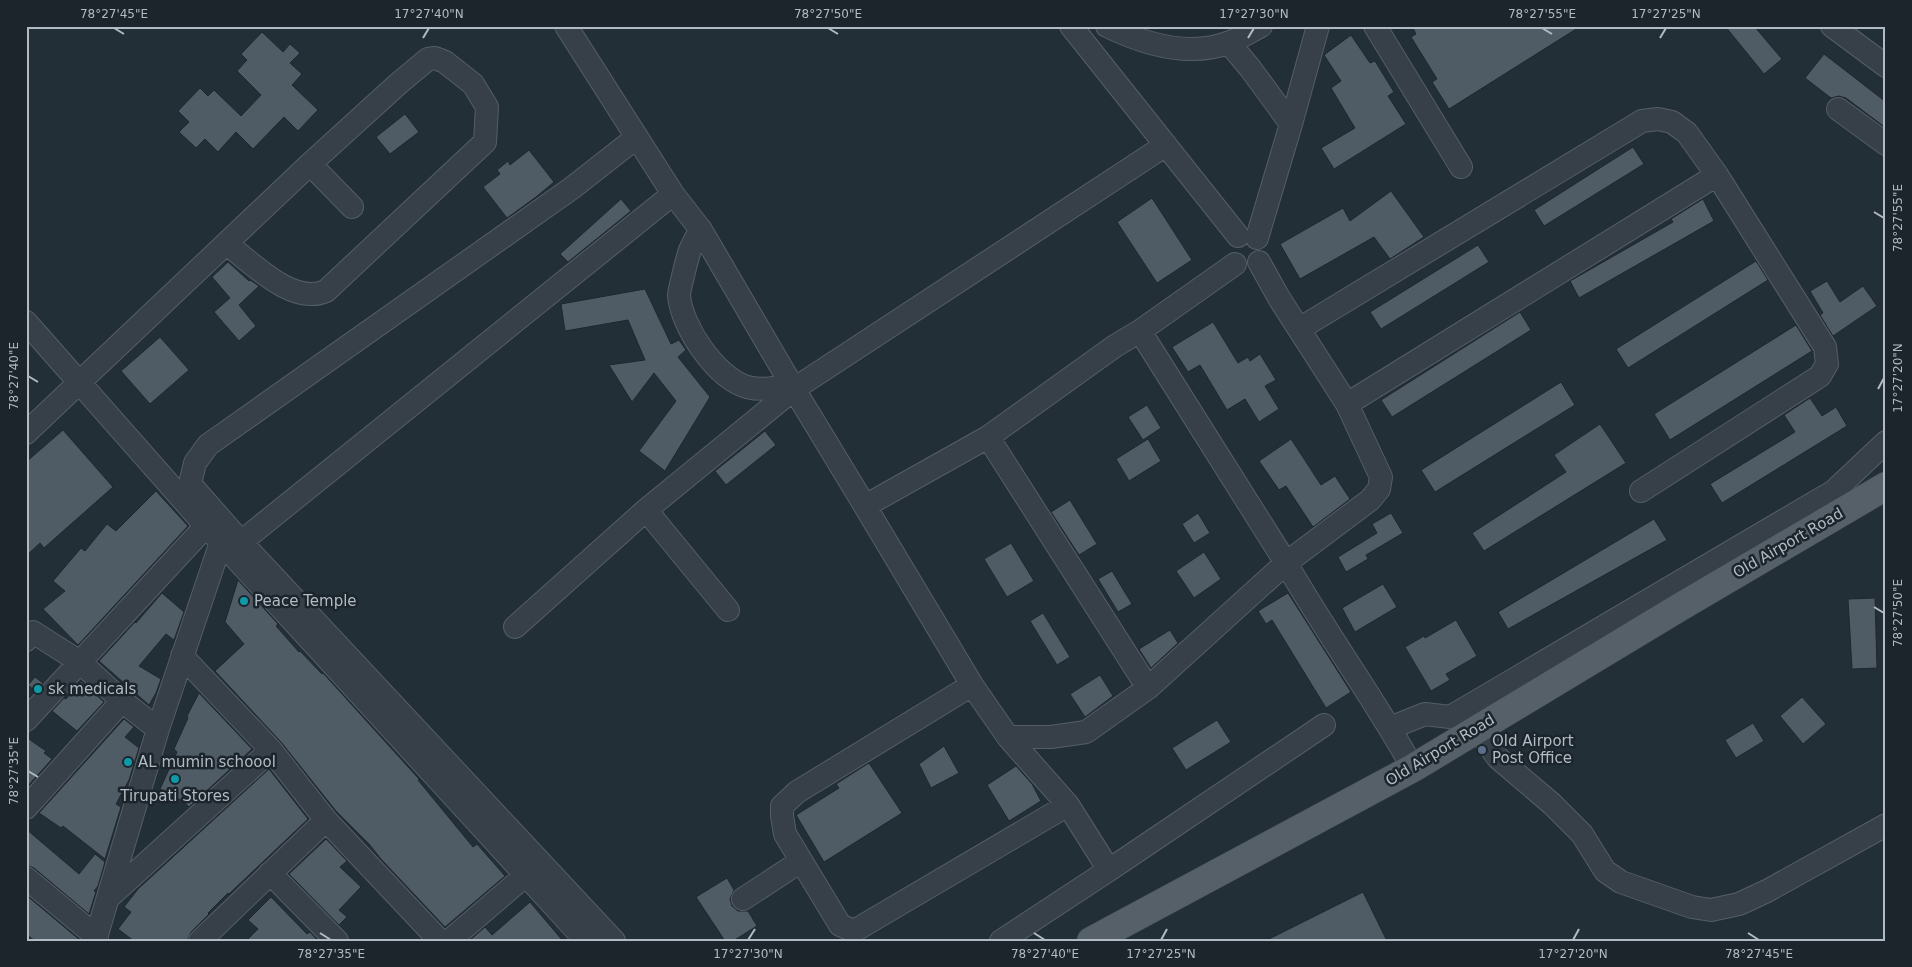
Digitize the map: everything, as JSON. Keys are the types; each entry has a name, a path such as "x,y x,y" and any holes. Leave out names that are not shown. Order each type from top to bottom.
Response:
{"main road":[{"name":"Old Airport Road","path":"1091,941 1413,768 1680,607 1886,486"}],"street":[{"path":"566,26 673,194 701,230 972,684 1008,737 1068,806 1109,870"},
{"path":"1071,26 1166,145 1248,237 1263,250 1259,262 1248,268 1235,264 1229,249 1230,244 1248,237 1291,124 1318,26"},
{"path":"1107,26 1120,33 1180,49 1197,49 1229,42 1261,26"},
{"path":"1375,26 1461,167"},
{"path":"1832,26 1886,66"},
{"path":"1229,42 1291,124"},
{"path":"26,433 80,384 310,164 428,59 435,58 445,62 461,74 473,84 487,107 485,142 326,291 310,295 281,286 227,244"},
{"path":"1838,109 1886,144"},
{"path":"1299,329 1642,122 1658,119 1672,122 1688,133 1717,176 1825,347 1827,364 1820,376 1641,491"},
{"path":"586,941 223,536 190,484 195,463 208,445 572,188 637,136"},
{"path":"515,627 646,510 793,386 1166,145"},
{"path":"310,164 352,207"},
{"path":"1347,404 1717,176"},
{"path":"26,720 80,662 223,536 673,194"},
{"path":"701,230 690,251 679,293 683,314 690,329 714,363 728,377 745,387 766,390 793,386"},
{"path":"1008,737 1051,737 1086,732 1148,688 1286,563 1370,500 1379,488 1381,477 1347,404 1279,298 1259,262"},
{"path":"866,506 988,437 1115,346 1140,331 1235,264"},
{"path":"26,322 80,384 223,536 614,941"},
{"path":"1140,331 1310,604 1390,728 1413,768"},
{"path":"988,437 1148,688"},
{"path":"1390,728 1425,714 1450,717 1834,491 1886,442"},
{"path":"646,510 728,610"},
{"path":"26,878 96,939 158,729 223,536"},
{"path":"26,640 33,632 80,662 122,701 158,729"},
{"path":"182,656 272,750 326,820 440,941"},
{"path":"972,684 797,792 782,806 785,834 840,925 854,931 1068,806"},
{"path":"26,808 122,701"},
{"path":"1001,941 1324,725"},
{"path":"1478,728 1498,758 1552,804 1582,834 1605,871 1620,882 1692,907 1711,910 1739,904 1767,891 1886,825"},
{"path":"108,898 272,750"},
{"path":"200,941 326,820"},
{"path":"743,898 802,861"},
{"path":"270,873 337,941"},
{"path":"449,941 526,875"}],"building":[{"path":"1412,26 1581,26 1449,109 1432,82 1437,79 1411,37 1416,34"},
{"path":"1725,26 1754,26 1782,59 1764,74"},
{"path":"262,32 283,52 290,44 300,53 290,63 302,74 292,85 318,110 298,131 284,117 253,149 236,132 218,152 205,139 196,148 179,132 189,122 178,111 200,88 208,96 214,90 241,116 261,95 237,71 247,60 241,54"},
{"path":"1351,35 1370,63 1375,61 1394,92 1388,96 1406,124 1334,169 1321,148 1355,128 1331,88 1341,81 1324,55"},
{"path":"1824,54 1886,102 1886,128 1846,98 1839,96 1831,98 1805,78"},
{"path":"405,114 419,132 390,154 376,137"},
{"path":"1633,147 1644,164 1544,226 1534,210"},
{"path":"529,150 554,182 507,218 483,187 500,174 497,170 508,161 510,165"},
{"path":"1391,191 1424,237 1390,259 1374,237 1300,279 1280,244 1343,208 1350,221"},
{"path":"1152,198 1192,260 1157,283 1117,222"},
{"path":"621,199 631,211 568,262 560,254"},
{"path":"1703,199 1714,221 1579,298 1570,281 1673,222 1671,219"},
{"path":"1478,245 1489,262 1381,329 1370,312"},
{"path":"1756,261 1768,280 1628,368 1616,349"},
{"path":"228,262 249,281 259,286 239,305 256,326 239,341 214,312 230,298 212,277"},
{"path":"1827,281 1840,302 1863,286 1877,306 1833,336 1820,315 1823,313 1810,291"},
{"path":"645,289 671,344 679,340 686,350 678,357 710,397 665,471 639,451 676,401 654,373 632,402 609,365 645,360 628,320 565,331 561,304"},
{"path":"1520,312 1531,330 1392,417 1381,400"},
{"path":"1213,322 1238,363 1248,357 1250,361 1260,354 1276,380 1265,386 1279,409 1259,422 1245,399 1227,410 1200,365 1188,372 1172,347"},
{"path":"1796,325 1812,351 1670,440 1654,414"},
{"path":"160,337 189,370 150,404 121,371"},
{"path":"1561,382 1575,405 1435,492 1421,470"},
{"path":"1810,398 1822,416 1836,407 1847,426 1722,503 1710,484 1795,432 1784,415"},
{"path":"1147,405 1161,428 1143,440 1128,417"},
{"path":"1600,424 1626,463 1484,551 1472,533 1566,472 1554,455"},
{"path":"63,430 113,487 44,548 40,543 26,556 26,462"},
{"path":"765,431 776,445 726,485 715,471"},
{"path":"1148,439 1161,461 1129,481 1116,459"},
{"path":"1291,439 1321,485 1335,476 1350,499 1313,527 1286,486 1279,490 1259,461"},
{"path":"156,491 188,526 78,645 43,609 65,591 53,581 81,548 85,551 107,524 116,531"},
{"path":"1070,500 1097,544 1079,555 1051,512"},
{"path":"1198,513 1210,533 1194,543 1182,524"},
{"path":"1391,513 1403,533 1366,555 1368,559 1346,572 1338,557 1377,533 1372,524"},
{"path":"1654,519 1667,540 1508,629 1498,612"},
{"path":"1011,543 1034,581 1007,597 984,559"},
{"path":"1204,552 1221,579 1194,598 1176,571"},
{"path":"1112,571 1132,604 1118,612 1098,579"},
{"path":"238,580 278,624 276,626 299,652 323,673 419,779 473,847 477,844 505,876 445,927 336,811 281,742 215,671 244,644 225,622"},
{"path":"1383,584 1397,607 1355,632 1342,608"},
{"path":"162,593 184,612 174,640 166,634 139,666 161,679 149,705 99,661"},
{"path":"1288,593 1351,692 1326,708 1272,620 1266,624 1258,611"},
{"path":"1875,598 1877,668 1852,669 1848,599"},
{"path":"1043,613 1070,657 1057,665 1030,621"},
{"path":"1456,620 1477,656 1446,674 1450,680 1431,691 1405,647"},
{"path":"1170,630 1178,643 1151,668 1139,649"},
{"path":"1100,675 1113,696 1085,717 1070,694"},
{"path":"35,677 43,683 35,691 28,685"},
{"path":"81,681 104,702 77,731 52,711 64,698 66,699"},
{"path":"199,693 252,749 189,807 184,802 160,789 177,752 174,749 188,718 187,716"},
{"path":"1802,697 1826,724 1803,744 1780,716"},
{"path":"124,719 134,727 125,737 139,748 129,780 116,804 121,807 105,859 63,826 61,828 39,813"},
{"path":"1217,720 1231,742 1186,770 1172,748"},
{"path":"1753,723 1764,741 1736,758 1725,740"},
{"path":"26,737 46,751 44,753 52,759 26,788"},
{"path":"944,746 959,773 931,788 919,764"},
{"path":"869,763 902,813 824,862 796,815 839,788 836,784"},
{"path":"1016,766 1032,784 1041,801 1009,821 987,785"},
{"path":"269,769 308,819 208,913 191,932 187,941 134,941 118,929 131,912 124,907 138,889"},
{"path":"26,829 79,874 95,854 105,862 98,886 94,891 96,892 89,914 34,868 26,865"},
{"path":"326,839 347,861 340,867 361,887 339,910 347,917 339,925 289,874"},
{"path":"727,878 734,890 730,899 732,906 738,911 748,911 757,926 733,941 725,941 696,897"},
{"path":"1363,892 1387,941 1265,941"},
{"path":"26,895 81,941 35,941 26,934"},
{"path":"271,897 307,934 310,932 318,941 246,941 258,929 248,920"},
{"path":"530,902 563,941 469,941 485,927 492,935"}],"place":[{"name":"Peace Temple","path":"244,601"},
{"name":"sk medicals","path":"38,689"},
{"name":"Old Airport Post Office","path":"1482,750"},
{"name":"AL mumin schoool","path":"128,762"},
{"name":"Tirupati Stores","path":"175,779"}]}
